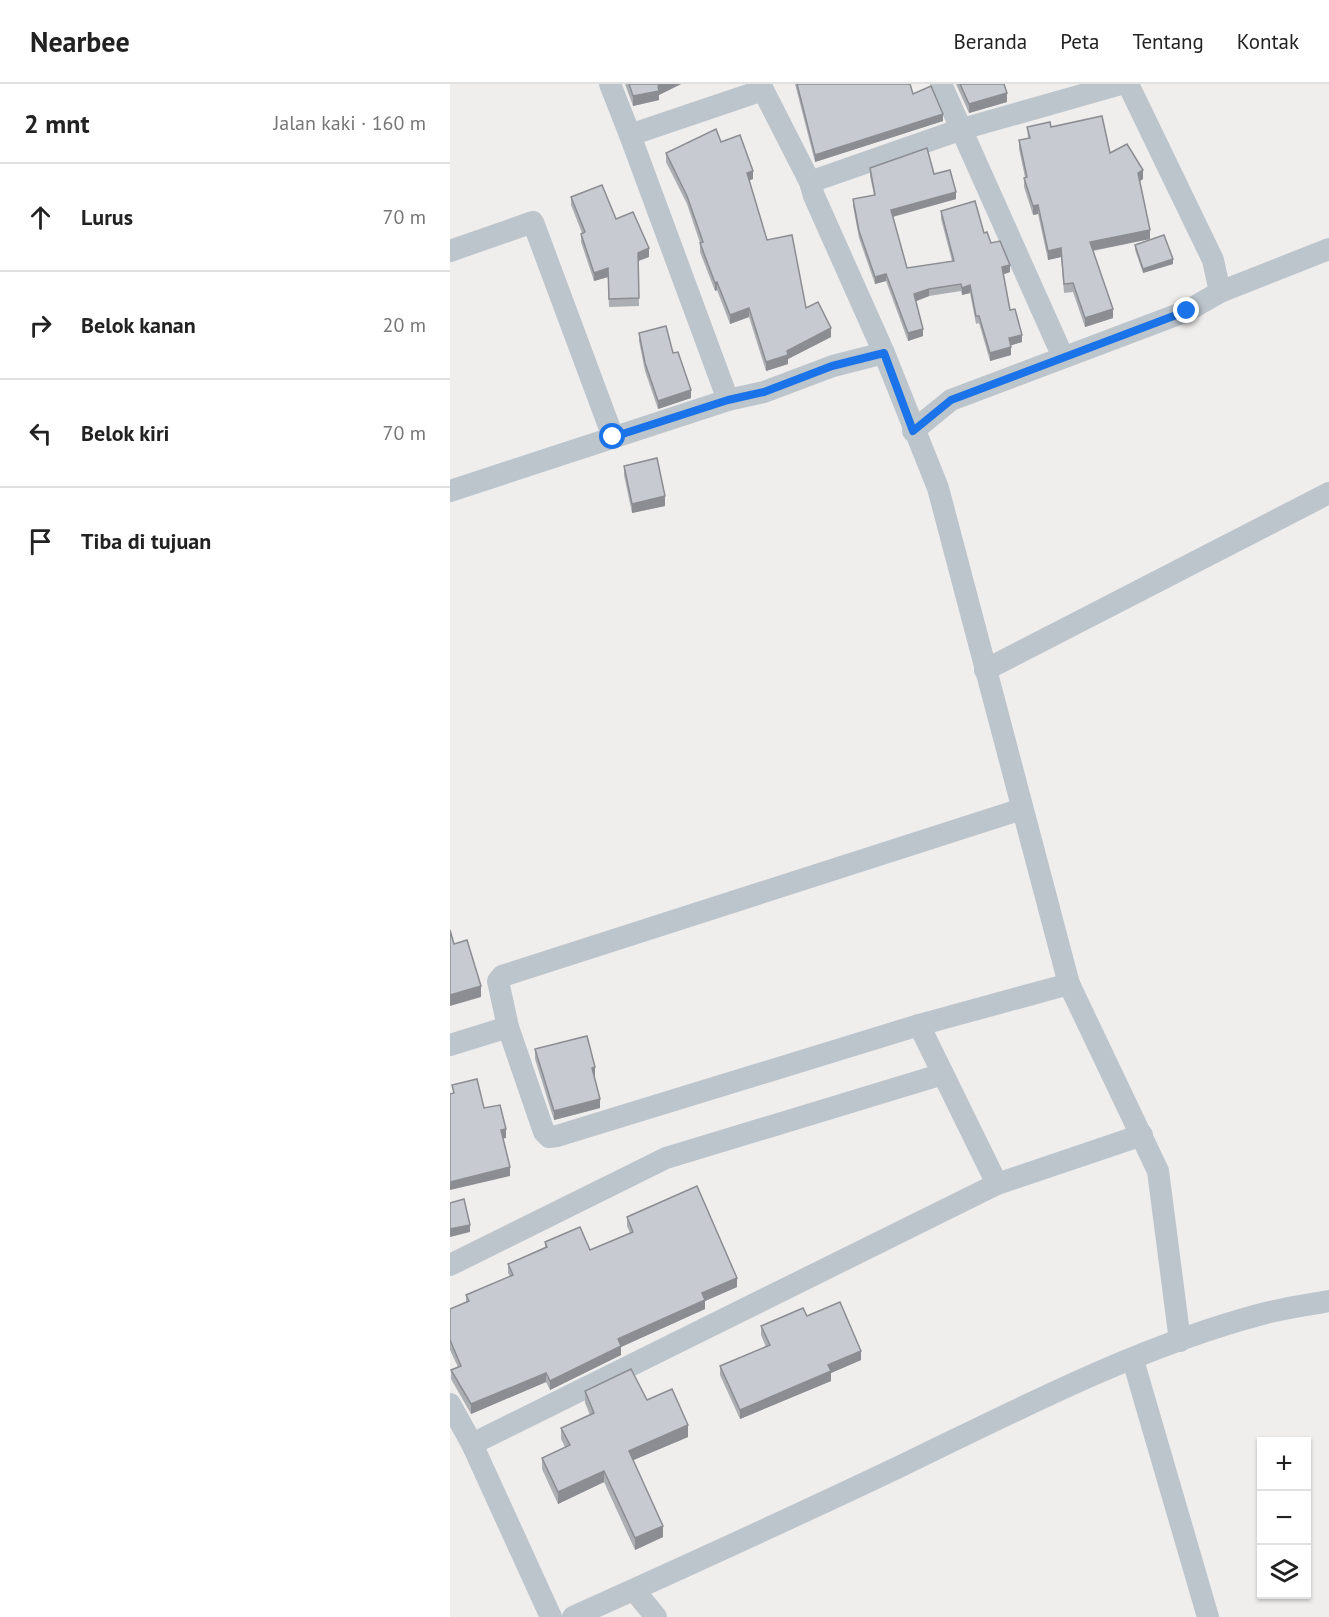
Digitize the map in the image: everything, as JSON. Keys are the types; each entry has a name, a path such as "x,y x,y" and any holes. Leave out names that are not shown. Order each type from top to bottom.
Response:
{"street":[{"path":"610,84 728,400"},
{"path":"941,84 1063,357"},
{"path":"810,182 962,129 1121,84"},
{"path":"1128,84 1214,260 1220,292"},
{"path":"630,135 761,87 810,182 814,196 884,353 913,431 938,488 1069,984 1158,1171 1180,1341"},
{"path":"450,250 533,222 613,437"},
{"path":"913,431 951,400 1187,311 1220,292 1329,249"},
{"path":"450,491 728,400 764,392 832,366 884,353"},
{"path":"985,670 1329,493"},
{"path":"1022,809 502,976 498,981 508,1027 544,1132 549,1137 919,1025 1069,984"},
{"path":"919,1025 997,1184"},
{"path":"450,1045 508,1027"},
{"path":"450,1265 666,1158 943,1074"},
{"path":"472,1444 997,1184 1142,1135"},
{"path":"573,1617 779,1524 1041,1399 1133,1360 1180,1341 1263,1314 1329,1301"},
{"path":"1133,1360 1208,1617"},
{"path":"450,1404 472,1444 550,1617"},
{"path":"634,1590 656,1617"}],"building":[{"path":"629,84 662,84 658,86 659,91 633,96"},
{"path":"797,84 910,84 913,94 931,86 943,114 815,155"},
{"path":"960,84 1004,84 1007,93 969,104"},
{"path":"1102,116 1110,153 1127,144 1143,170 1138,173 1150,230 1090,242 1113,309 1085,318 1073,283 1064,284 1061,248 1048,251 1038,205 1033,206 1024,178 1027,177 1019,140 1030,138 1027,127 1050,122 1051,127"},
{"path":"716,129 721,142 740,135 753,171 747,173 767,240 792,235 806,308 818,302 831,328 787,351 788,355 766,362 749,308 730,315 700,243 703,242 687,196 666,153"},
{"path":"927,148 934,174 950,170 956,192 891,210 907,268 954,261 941,211 975,201 984,233 987,232 991,243 1000,241 1010,265 1002,267 1010,310 1015,309 1022,335 1009,338 1011,347 990,353 979,316 976,316 970,285 962,288 961,284 929,289 914,294 923,329 908,333 886,274 875,277 859,231 853,199 875,195 870,168"},
{"path":"602,185 616,219 633,212 649,248 638,253 639,298 609,299 608,268 594,273 581,234 585,232 571,197"},
{"path":"1164,235 1173,259 1143,269 1135,245"},
{"path":"666,326 673,353 678,352 691,390 658,401 645,363 639,333"},
{"path":"657,458 665,496 632,504 624,466"},
{"path":"450,930 454,944 467,940 481,986 450,995"},
{"path":"587,1036 600,1099 554,1111 535,1049"},
{"path":"477,1079 484,1108 500,1105 506,1129 501,1130 510,1167 450,1182 450,1094 454,1093 452,1085"},
{"path":"697,1186 737,1278 702,1293 705,1300 618,1339 621,1346 550,1381 546,1373 471,1404 451,1370 461,1366 450,1340 450,1309 469,1301 466,1295 513,1275 508,1264 547,1247 545,1242 580,1227 590,1250 633,1232 627,1217"},
{"path":"464,1199 470,1225 450,1229 450,1203"},
{"path":"840,1302 861,1351 828,1365 831,1371 740,1410 720,1366 770,1345 761,1326 803,1308 807,1316"},
{"path":"631,1369 647,1400 672,1389 688,1425 629,1451 663,1526 635,1538 604,1471 558,1492 542,1458 570,1445 561,1428 594,1413 585,1391"}],"route":[{"path":"613,437 728,400 764,392 832,366 884,353 913,431 951,400 1187,311"}]}
